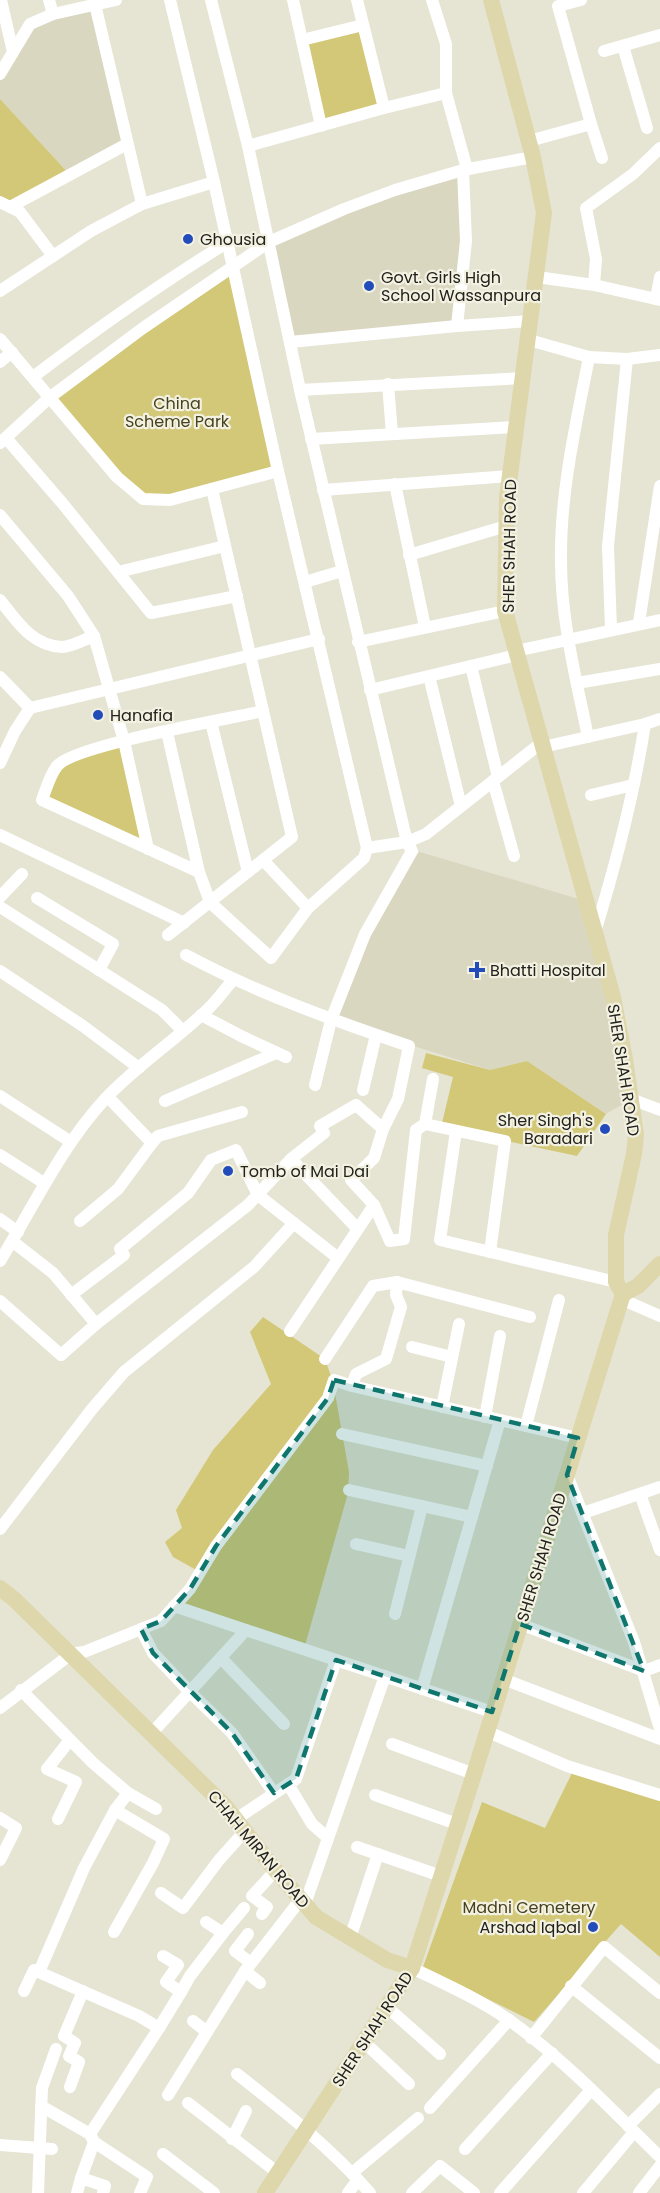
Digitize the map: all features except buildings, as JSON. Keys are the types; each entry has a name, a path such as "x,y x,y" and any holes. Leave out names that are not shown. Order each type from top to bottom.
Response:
{"main road":[{"name":"SHER SHAH ROAD","path":"265,2193 412,1968 567,1474 620,1292 616,1234 634,1154 636,1135 631,1099 613,997 505,611 506,525 510,476 544,213 533,157 491,0"},
{"path":"620,1292 638,1286 660,1264"},
{"name":"CHAH MIRAN ROAD","path":"0,1588 226,1806 316,1917 387,1960 412,1968"}],"street":[{"path":"1,0 13,52"},
{"path":"50,0 53,14"},
{"path":"0,74 30,24 53,14 116,0"},
{"path":"167,732 199,872 211,903 271,958 308,908 364,858 367,848 170,0"},
{"path":"211,0 248,146 300,390 358,642 407,842 412,851 365,934 332,1020 315,1086"},
{"path":"293,0 321,126"},
{"path":"357,0 384,108"},
{"path":"432,0 446,44 447,93 465,169 466,241 457,326"},
{"path":"581,0 558,6 602,158"},
{"path":"95,3 142,204"},
{"path":"302,39 363,26"},
{"path":"604,51 660,35"},
{"path":"623,46 647,128"},
{"path":"248,146 447,93"},
{"path":"529,141 591,124"},
{"path":"5,204 127,144"},
{"path":"594,285 596,259 586,208 633,174 660,148"},
{"path":"237,596 151,613 63,504 3,440 50,398 143,328 269,242 385,194 465,169 533,157"},
{"path":"0,291 91,231 142,204 214,182"},
{"path":"5,204 20,212 53,256"},
{"path":"33,377 93,331 155,288 228,242"},
{"path":"537,277 594,285 658,299 660,277"},
{"path":"290,342 531,321"},
{"path":"0,339 117,477 142,499 170,500 278,471"},
{"path":"529,340 589,357 627,359 660,355"},
{"path":"0,362 12,352"},
{"path":"588,737 567,639 561,561 564,490 589,357"},
{"path":"611,629 608,546 627,359"},
{"path":"300,390 523,378"},
{"path":"388,384 392,434"},
{"path":"311,439 516,428"},
{"path":"323,490 510,476"},
{"path":"395,484 425,627"},
{"path":"639,623 660,486"},
{"path":"168,935 292,837 212,489"},
{"path":"0,515 68,596 94,636 124,741 148,849"},
{"path":"410,555 506,525"},
{"path":"118,572 225,546"},
{"path":"305,582 342,571"},
{"path":"0,600 28,634 40,642 64,647 94,636"},
{"path":"358,642 505,611"},
{"path":"370,690 471,666 567,639 660,620"},
{"path":"0,763 30,708 319,639"},
{"path":"471,666 514,856"},
{"path":"577,683 660,669"},
{"path":"429,676 460,806"},
{"path":"0,677 30,708"},
{"path":"199,872 42,800 57,765 70,756 124,741 263,711"},
{"path":"367,848 407,842 426,834 542,745 588,737 660,719"},
{"path":"211,723 248,872"},
{"path":"595,933 613,874 645,724"},
{"path":"591,795 633,785"},
{"path":"0,835 183,923"},
{"path":"263,860 308,908"},
{"path":"0,897 22,874"},
{"path":"37,898 113,944 99,970"},
{"path":"0,908 162,1010 182,1030"},
{"path":"186,955 233,980 332,1020 409,1046 398,1100 383,1129 374,1158 351,1180 374,1205 390,1241 404,1239 416,1130 425,1124 433,1079"},
{"path":"0,971 83,1026 139,1068"},
{"path":"0,1261 44,1183 71,1142 108,1097 201,1015 233,980"},
{"path":"165,1101 281,1055 201,1015"},
{"path":"363,1090 376,1035"},
{"path":"0,1096 71,1142"},
{"path":"108,1097 152,1143"},
{"path":"631,1099 660,1110"},
{"path":"0,1301 61,1355 96,1324 248,1206 291,1159 324,1133 320,1126 356,1105 383,1129"},
{"path":"80,1221 118,1189 158,1136 242,1112"},
{"path":"425,1124 505,1141 490,1252"},
{"path":"456,1131 440,1240 490,1252 620,1292 660,1316"},
{"path":"71,1295 124,1255 120,1249 188,1193 211,1160 236,1150 258,1195 338,1258"},
{"path":"0,1155 44,1183"},
{"path":"291,1159 354,1226"},
{"path":"290,1331 374,1205"},
{"path":"0,1219 52,1273 96,1324"},
{"path":"0,1529 92,1409 124,1372 254,1268 294,1223"},
{"path":"352,1386 356,1374 386,1359 401,1307 396,1294 397,1282"},
{"path":"325,1359 373,1286 397,1282 530,1317"},
{"path":"526,1426 559,1300"},
{"path":"442,1407 459,1323"},
{"path":"485,1417 500,1336"},
{"path":"412,1347 452,1357"},
{"path":"0,1707 71,1654 84,1652 161,1621 190,1589 216,1546 328,1398 334,1380 578,1438"},
{"path":"422,1689 500,1420"},
{"path":"342,1434 487,1466"},
{"path":"567,1474 644,1671 660,1729"},
{"path":"583,1513 660,1487"},
{"path":"349,1490 472,1517"},
{"path":"640,1494 660,1550"},
{"path":"394,1614 422,1506"},
{"path":"356,1544 409,1556"},
{"path":"174,1606 492,1712"},
{"path":"520,1624 644,1671 660,1665"},
{"path":"141,1629 153,1653 232,1733 274,1793"},
{"path":"151,1734 246,1630"},
{"path":"221,1658 284,1724"},
{"path":"161,1893 183,1908 219,1860 241,1825 274,1793 296,1779 336,1660"},
{"path":"168,2095 248,1967 303,1902 385,1676"},
{"path":"503,1679 660,1739"},
{"path":"21,1690 70,1740 128,1793 156,1809"},
{"path":"486,1731 567,1766 660,1795"},
{"path":"58,1819 76,1782 47,1769 70,1740"},
{"path":"392,1744 474,1774"},
{"path":"288,1784 312,1824 328,1838"},
{"path":"39,1972 84,1868 115,1810 128,1793"},
{"path":"375,1795 457,1824"},
{"path":"114,1932 164,1839 115,1810"},
{"path":"0,1818 16,1828 0,1860"},
{"path":"357,1847 441,1876"},
{"path":"350,1938 378,1854"},
{"path":"262,1914 267,1907 252,1896 276,1870"},
{"path":"77,2193 92,2138 190,1976 244,1908"},
{"path":"206,1922 223,1933"},
{"path":"248,1934 235,1951 260,1983"},
{"path":"531,2038 604,1947 660,1993"},
{"path":"163,1956 178,1965 166,1982 181,1992"},
{"name":"CHAH MIRAN ROAD","path":"412,1968 468,1995 509,2020 552,2053 660,2157"},
{"path":"24,1991 34,1970 140,2016 159,2028"},
{"path":"571,1986 660,2058"},
{"path":"70,2087 79,2062 69,2056 75,2043 64,2036 83,1991"},
{"path":"387,2007 440,2054"},
{"path":"430,2108 509,2020"},
{"path":"192,2021 207,2032"},
{"path":"365,2043 409,2084"},
{"path":"38,2193 42,2088 56,2049"},
{"path":"465,2149 552,2053"},
{"path":"237,2074 306,2128 370,2193"},
{"path":"500,2193 591,2090"},
{"path":"583,2193 660,2094"},
{"path":"188,2103 278,2173"},
{"path":"41,2106 147,2177 140,2193"},
{"path":"232,2139 246,2111"},
{"path":"348,2193 355,2176 418,2118"},
{"path":"0,2145 52,2149"},
{"path":"163,2154 214,2193"},
{"path":"412,2193 440,2166 474,2193"},
{"path":"639,2193 660,2166"},
{"path":"81,2178 105,2186 103,2193"}],"highlighted area":[{"path":"334,1380 578,1438 567,1475 644,1671 520,1624 492,1712 336,1660 296,1779 274,1793 232,1733 153,1653 141,1629 161,1621 190,1589 216,1546 328,1398"}],"shaded area":[{"path":"96,7 128,143 70,175 0,99 0,75 30,23"},
{"name":"Govt. Girls High School Wassanpura","path":"465,175 457,326 289,343 267,246 396,194"},
{"name":"Bhatti Hospital","path":"420,852 582,900 631,1099 606,1114 527,1061 490,1070 331,1020 365,934 410,858"}],"green space":[{"path":"363,25 384,108 321,126 302,40"},
{"path":"0,99 70,175 10,207 0,202"},
{"name":"China Scheme Park","path":"232,272 278,471 170,500 143,499 49,400"},
{"path":"124,741 148,849 45,802 57,765"},
{"path":"426,1053 490,1070 527,1061 606,1114 577,1156 441,1127 453,1077 422,1068"},
{"path":"263,1317 325,1359 333,1382 349,1472 348,1493 304,1649 174,1606 198,1571 173,1557 165,1542 182,1528 176,1510 213,1450 271,1384 250,1332"},
{"name":"Madni Cemetery","path":"573,1771 660,1799 660,1957 621,1924 534,2022 423,1967 482,1802 545,1828"}],"place":[{"name":"Ghousia","path":"188,239"},
{"name":"Govt. Girls High School Wassanpura","path":"369,286"},
{"name":"Hanafia","path":"98,715"},
{"name":"Bhatti Hospital","path":"477,970"},
{"name":"Sher Singh's Baradari","path":"605,1129"},
{"name":"Tomb of Mai Dai","path":"228,1171"},
{"name":"Arshad Iqbal","path":"593,1927"}]}
